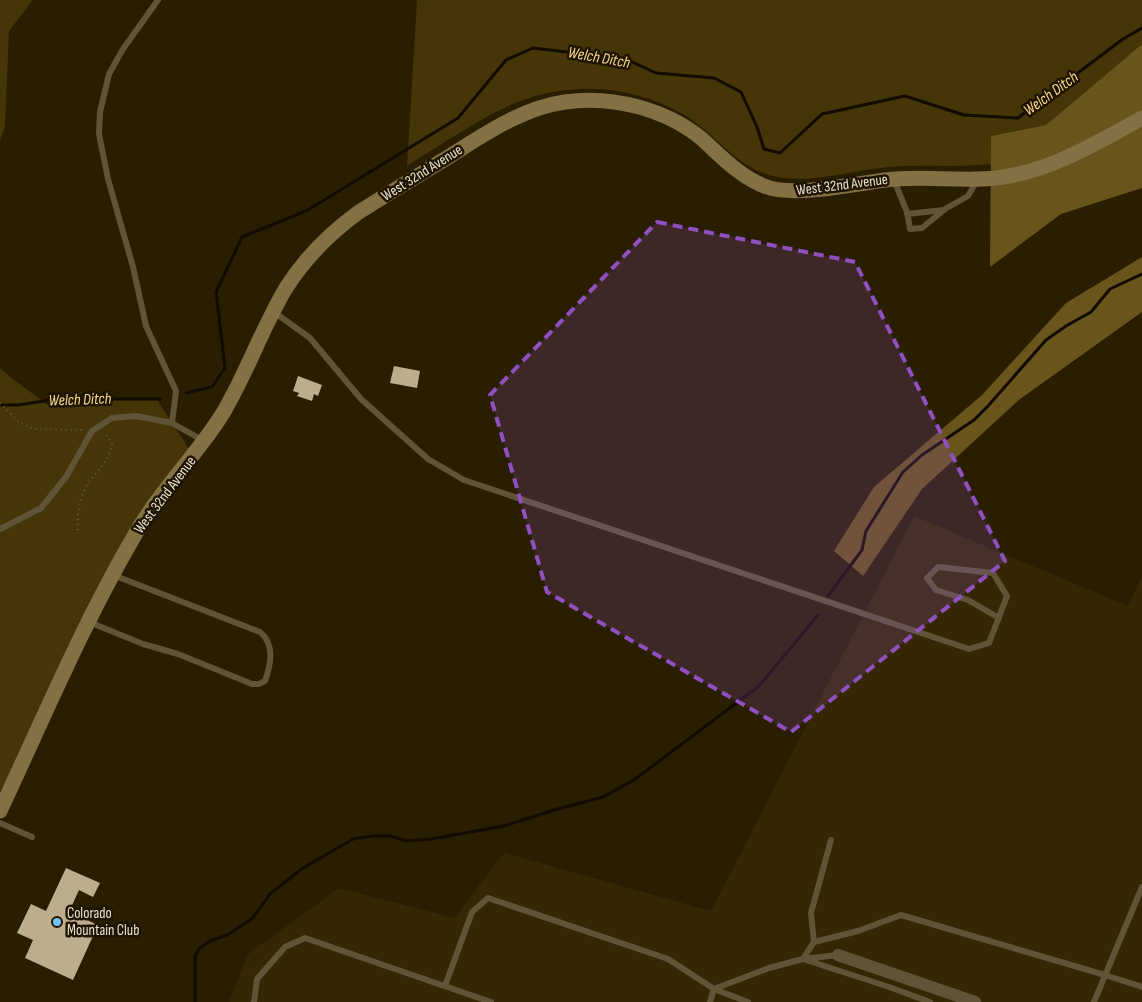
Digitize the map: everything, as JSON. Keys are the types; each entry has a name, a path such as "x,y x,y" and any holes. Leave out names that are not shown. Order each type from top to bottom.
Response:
{"street":[{"name":"West 32nd Avenue","path":"0,811 89,622 143,520 205,441 238,387 286,288 306,260 338,228 359,212 490,131 520,115 565,102 616,103 650,110 671,118 700,138 738,171 754,182 768,188 788,191 893,179 997,178 1026,172 1069,156 1142,118"},
{"path":"838,955 975,1002"}],"lane":[{"path":"158,0 123,49 109,74 100,112 99,134 108,179 133,267 146,326 176,391 172,423"},
{"path":"893,179 907,214 910,229 922,228 945,210 968,196 978,179"},
{"path":"907,214 945,210"},
{"path":"274,312 310,338 361,399 428,459 464,480 968,650 989,643 999,618 1007,596 993,573 938,567 927,578 936,590 968,600 999,618"},
{"path":"0,529 41,508 66,478 92,431 112,418 136,416 172,423 205,441"},
{"path":"89,622 143,644 178,654 252,684 260,684 265,681 269,670 271,650 267,638 260,632 113,575"},
{"path":"0,823 32,837"},
{"path":"803,959 814,942 812,913 832,840"},
{"path":"1094,1002 1142,887"},
{"path":"446,986 472,912 488,898 668,959 714,989 748,1002"},
{"path":"814,942 858,931 900,915 1142,987"},
{"path":"254,1002 257,979 284,947 305,938 491,1002"},
{"path":"714,989 770,968 803,959 838,955"},
{"path":"803,959 930,1002"},
{"path":"710,1002 714,989"}],"path":[{"path":"8,411 18,422 34,429 92,431 106,435 112,443 110,456 86,486 77,517 78,530"}],"highlighted area":[{"path":"657,222 855,262 1005,561 791,732 547,592 490,395"}],"shaded area":[{"path":"0,0 33,0 9,31 5,127 0,140"},
{"path":"417,0 1142,0 1142,44 1046,125 991,136 991,164 889,167 813,178 783,178 769,175 746,164 735,157 696,123 666,106 624,92 580,89 536,96 501,109 407,166"},
{"path":"1142,44 1142,188 1061,214 990,267 991,136 1046,125"},
{"path":"1142,257 1142,312 1020,399 922,489 863,576 834,551 874,487 982,395 1066,303"},
{"path":"0,368 48,405 105,399 156,398 193,455 162,498 0,799"},
{"path":"914,516 1128,606 1142,575 1142,1002 229,1002 248,954 339,888 454,918 504,853 711,911"}],"building":[{"path":"394,366 420,371 417,388 390,383"},
{"path":"298,376 322,385 318,396 314,394 312,401 297,396 299,393 293,391"},
{"name":"Colorado Mountain Club","path":"66,868 100,883 93,897 79,890 69,912 98,925 73,980 25,958 33,940 17,933 31,904 46,911"}],"waterway":[{"name":"Welch Ditch","path":"186,393 212,387 225,368 216,292 242,237 308,210 458,118 506,60 533,48 626,59 656,73 714,78 741,92 757,127 764,149 780,153 822,114 905,96 964,115 1018,118 1123,39 1142,28"},
{"path":"828,596 862,550 866,531 903,472 922,455 974,420 1046,340 1091,312 1110,289 1142,274"},
{"name":"Welch Ditch","path":"0,405 18,405 58,399 160,399"},
{"path":"195,1002 195,957 199,949 210,941 227,935 252,919 270,894 303,868 353,839 372,836 390,836 406,841 431,839 504,826 603,797 634,780 759,686 818,615"}],"place":[{"name":"Colorado Mountain Club","path":"57,922"}]}
